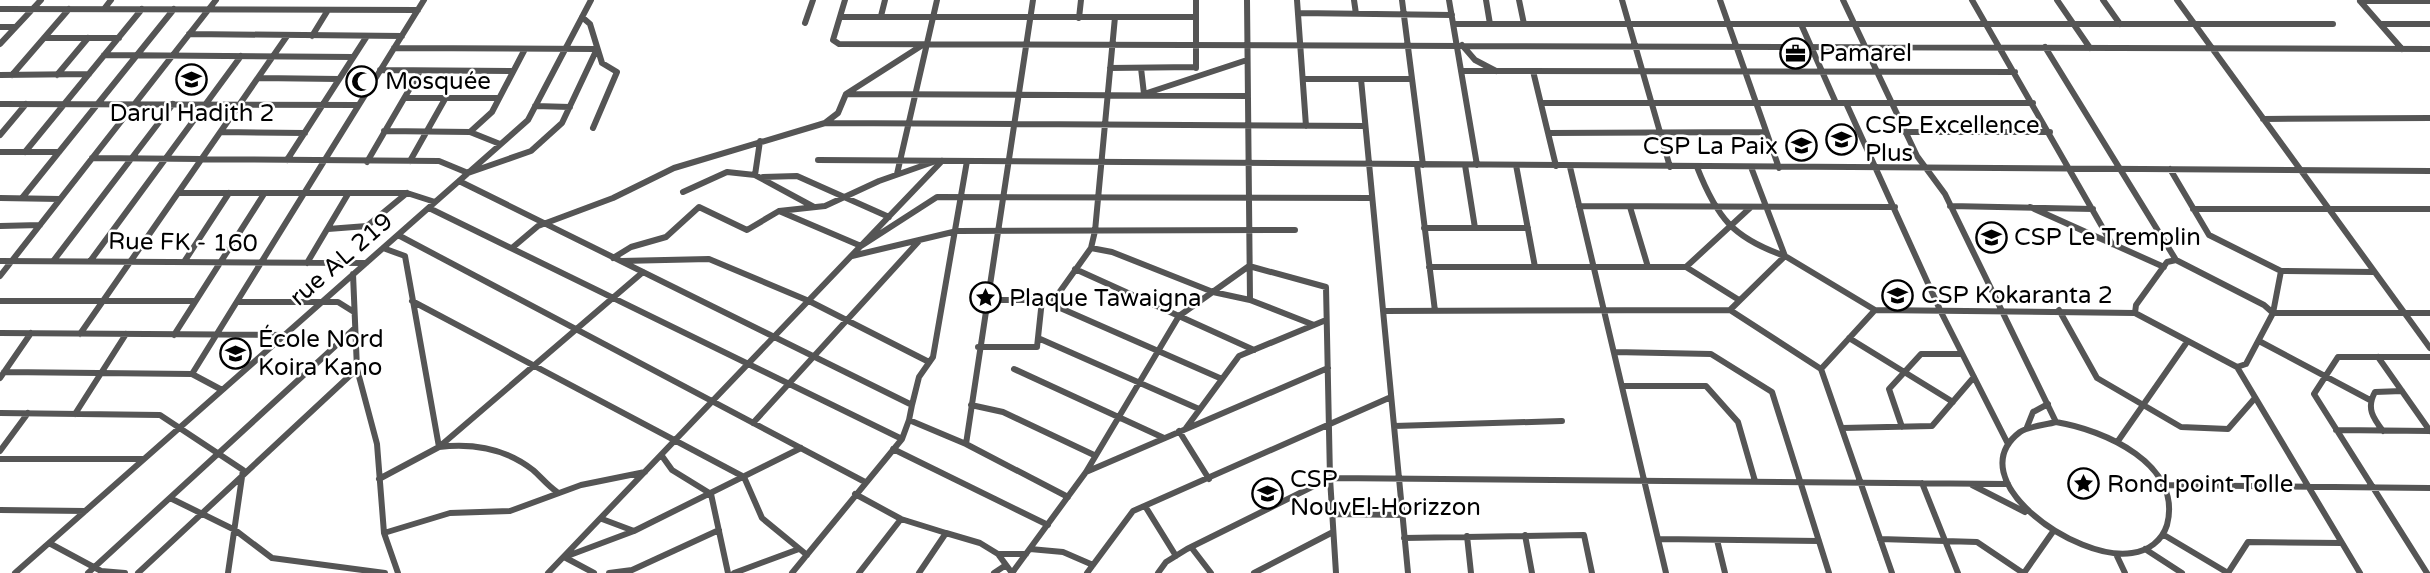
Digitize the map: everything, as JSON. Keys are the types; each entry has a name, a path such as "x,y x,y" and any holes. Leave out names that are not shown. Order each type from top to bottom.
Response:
{"street":[{"path":"0,8 7,0"},
{"path":"0,44 41,0"},
{"path":"104,9 111,0"},
{"path":"0,276 216,0"},
{"path":"309,10 315,0"},
{"path":"192,374 424,0"},
{"name":"rue AL 219","path":"15,573 527,120 591,0"},
{"path":"805,23 813,0"},
{"path":"845,0 833,40 839,44 2427,49 2430,56"},
{"path":"881,16 885,0"},
{"path":"897,174 903,160 937,0"},
{"path":"966,444 978,347 1033,0"},
{"path":"1079,18 1081,0"},
{"path":"1196,0 1196,77"},
{"path":"1247,0 1250,300"},
{"path":"1297,0 1306,126"},
{"path":"1354,0 1356,14"},
{"path":"1402,0 1412,79 1424,228 1435,311"},
{"path":"1449,0 1460,45 1461,71 1477,165"},
{"path":"1486,0 1490,24"},
{"path":"1518,0 1524,24"},
{"path":"1622,0 1670,167"},
{"path":"1720,0 1779,168"},
{"path":"1843,0 1905,132 1950,205 2056,422"},
{"path":"1972,0 2112,244"},
{"path":"2057,0 2090,47"},
{"path":"2103,0 2120,24"},
{"path":"2176,0 2430,348"},
{"path":"2402,49 2360,1 2430,1"},
{"path":"0,8 418,10"},
{"path":"12,75 69,9"},
{"path":"24,152 142,9"},
{"path":"22,198 174,9"},
{"path":"312,36 328,10"},
{"path":"1298,13 1452,15"},
{"path":"582,17 590,24 596,50 603,65 617,74 593,128"},
{"path":"840,17 1196,18"},
{"path":"1051,304 1091,248 1096,231 1115,17"},
{"path":"1453,24 2333,24"},
{"path":"1801,24 1836,103"},
{"path":"2381,24 2430,24"},
{"path":"0,27 15,27"},
{"path":"189,34 402,36"},
{"path":"80,334 288,36"},
{"path":"287,160 367,36"},
{"path":"44,38 119,38"},
{"path":"57,75 88,38"},
{"path":"825,123 838,113 846,94 911,50 927,44"},
{"path":"1460,45 1475,60 1497,71"},
{"path":"2045,47 2176,260 2273,313 2430,313"},
{"path":"394,48 596,50"},
{"path":"470,132 490,114 525,49"},
{"path":"92,159 439,161 468,173 531,150 562,123 596,50"},
{"path":"104,55 354,57"},
{"path":"91,260 241,56"},
{"path":"1144,94 1247,60"},
{"path":"1110,68 1196,67"},
{"path":"1141,68 1144,94"},
{"path":"380,70 513,71"},
{"path":"367,162 420,71"},
{"path":"1461,71 2015,72"},
{"path":"1533,72 1556,166"},
{"path":"0,75 89,74"},
{"path":"258,78 340,79"},
{"path":"1303,79 1412,79"},
{"path":"1361,79 1408,573"},
{"path":"846,94 1248,96"},
{"path":"405,98 499,98"},
{"path":"410,161 445,99"},
{"path":"1541,103 2033,103"},
{"path":"1846,103 1941,312 2008,444"},
{"path":"0,104 359,106"},
{"path":"0,135 26,104"},
{"path":"54,260 173,104"},
{"path":"535,106 570,107"},
{"path":"2263,119 2430,118"},
{"path":"512,248 544,224 612,198 674,168 825,123 1366,126"},
{"path":"384,131 470,132 500,144"},
{"path":"221,132 305,133"},
{"path":"1548,133 1766,132"},
{"path":"1905,132 2050,132"},
{"path":"757,176 760,141"},
{"path":"0,152 59,152"},
{"path":"817,160 2430,171"},
{"path":"613,258 631,247 666,237 699,207 747,230 779,211 816,208 897,174 940,161"},
{"path":"548,573 567,557 940,161"},
{"path":"792,573 902,439 919,377 933,357 957,231 967,161"},
{"path":"1465,165 1475,228"},
{"path":"1516,166 1535,267"},
{"path":"1570,167 1666,573"},
{"path":"1697,167 1711,207 1736,236 1785,256 1875,310 2059,310 2135,313 2237,367 2361,573"},
{"path":"1751,167 1785,256"},
{"path":"2170,169 2209,236 2281,271 2374,272"},
{"path":"683,192 727,172 757,176 797,176 889,217"},
{"path":"757,176 816,208"},
{"path":"459,181 912,405"},
{"path":"178,193 407,193 512,248 902,439"},
{"path":"184,262 229,193"},
{"path":"328,229 367,226 407,193"},
{"path":"174,335 264,194"},
{"path":"307,263 348,194"},
{"path":"861,246 937,197 1372,198"},
{"path":"0,198 60,199"},
{"path":"1950,205 2093,209"},
{"path":"1579,206 1895,207"},
{"path":"1630,206 1648,267"},
{"path":"1686,267 1751,207"},
{"path":"2031,207 2164,267"},
{"path":"2193,209 2430,209"},
{"path":"779,211 861,246"},
{"path":"0,226 40,225"},
{"path":"1424,228 1528,228"},
{"path":"852,256 957,231 1295,230"},
{"path":"398,235 865,482"},
{"path":"752,423 921,239"},
{"path":"383,248 405,256 439,447"},
{"path":"1091,248 1112,252 1213,292 1250,300 1314,324"},
{"path":"1730,310 1785,256"},
{"path":"620,261 709,259 809,301 929,362"},
{"path":"2135,313 2136,305 2167,262 2176,260"},
{"name":"Rue FK - 160","path":"0,261 366,263"},
{"path":"855,494 901,519 980,543 998,554 1012,573 1086,472 1116,417 1179,316 1249,266"},
{"path":"1249,266 1326,287 1328,425 1336,573"},
{"path":"1429,267 1686,267 1740,300"},
{"path":"1075,270 1254,350"},
{"path":"2237,367 2246,364 2273,313 2281,271"},
{"path":"379,479 439,447 643,272"},
{"path":"353,274 357,369 377,444 384,533 398,573"},
{"path":"986,300 1042,300 1222,379"},
{"path":"978,347 1037,347 1042,300"},
{"path":"0,301 195,301"},
{"path":"412,301 744,477 762,518 807,555"},
{"path":"237,302 338,302 354,312"},
{"path":"1383,311 1730,310 1821,369 1892,573"},
{"path":"1821,369 1875,310"},
{"path":"2059,310 2097,378 2181,427 2228,429 2255,398"},
{"path":"1182,430 1240,356 1326,320"},
{"path":"91,570 355,328"},
{"path":"0,333 284,335"},
{"path":"2,375 31,333"},
{"path":"75,414 126,334"},
{"path":"1038,338 1199,410"},
{"path":"1849,338 1953,402"},
{"path":"2259,341 2370,400"},
{"path":"2118,441 2141,404 2187,342"},
{"path":"1614,352 1711,354 1772,392 1829,573"},
{"path":"1902,427 1889,389 1921,354 1962,354"},
{"path":"2427,573 2314,394 2338,357 2430,357"},
{"path":"2378,357 2430,431"},
{"path":"1086,472 1328,368"},
{"path":"138,573 357,369"},
{"path":"1014,369 1164,438"},
{"path":"2,375 192,374 222,390"},
{"path":"1842,428 1933,426 1974,377"},
{"path":"1622,386 1706,386 1738,422 1755,481"},
{"path":"2383,431 2370,412 2370,400 2375,392 2402,391"},
{"path":"1087,573 1133,511 1391,397"},
{"path":"2027,428 2026,421 2033,410 2048,404"},
{"path":"971,405 1003,412 1094,455"},
{"path":"0,413 160,415 177,429 220,452 243,470 228,573"},
{"path":"0,451 28,413"},
{"path":"909,420 966,444 1068,497"},
{"path":"1394,426 1562,421"},
{"path":"1970,484 2029,515 2052,533 2090,550 2116,554 2145,549 2164,535 2170,513 2163,485 2140,457 2118,441 2093,429 2056,422 2027,428 2008,444 2004,456 2008,484 2029,515"},
{"path":"1182,430 1209,479"},
{"path":"2336,430 2430,431"},
{"path":"439,447 461,444 490,447 528,467 557,492"},
{"path":"567,557 634,531 800,448"},
{"path":"893,449 1048,525"},
{"path":"662,456 672,470 711,494 728,573"},
{"path":"0,459 144,459"},
{"path":"384,533 450,513 510,511 557,492 647,471"},
{"path":"1158,573 1176,556 1191,547 1330,478 2008,484"},
{"path":"1922,483 1958,573"},
{"path":"2163,485 2430,488"},
{"path":"170,498 235,530 272,558 385,573"},
{"path":"1145,506 1176,556"},
{"path":"0,510 85,511"},
{"path":"1332,514 1402,515"},
{"path":"601,519 634,531"},
{"path":"859,573 901,519"},
{"path":"609,573 632,570 719,530"},
{"path":"1254,573 1333,532"},
{"path":"1880,539 1977,542 2024,573 2052,533"},
{"path":"919,573 946,534"},
{"path":"1404,538 1584,535 1592,573"},
{"path":"2164,535 2228,573 2248,542 2342,543"},
{"path":"1467,536 1471,573"},
{"path":"1525,536 1532,573"},
{"path":"1658,539 1819,541"},
{"path":"1717,540 1725,573"},
{"path":"49,543 91,570 125,573"},
{"path":"1191,547 1211,573"},
{"path":"998,554 1044,548 1093,565"},
{"path":"734,573 799,549"},
{"path":"2145,549 2182,573"},
{"path":"2116,554 2125,573"},
{"path":"567,557 594,573"},
{"path":"1277,562 1278,573"},
{"path":"994,573 1006,565"}],"place":[{"name":"Pamarel","path":"1796,53"},
{"name":"Darul Hadith 2","path":"192,79"},
{"name":"Mosquée","path":"362,81"},
{"name":"CSP Excellence Plus","path":"1842,139"},
{"name":"CSP La Paix","path":"1801,146"},
{"name":"CSP Le Tremplin","path":"1991,237"},
{"name":"CSP Kokaranta 2","path":"1898,295"},
{"name":"Plaque Tawaigna","path":"986,298"},
{"name":"École Nord Koira Kano","path":"235,353"},
{"name":"Rond point Tolle","path":"2084,484"},
{"name":"CSP NouvEl-Horizzon","path":"1267,493"}]}
